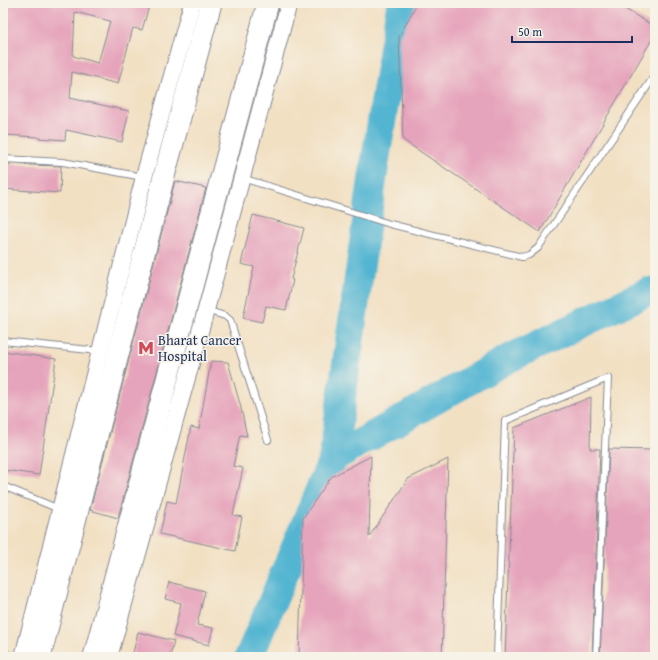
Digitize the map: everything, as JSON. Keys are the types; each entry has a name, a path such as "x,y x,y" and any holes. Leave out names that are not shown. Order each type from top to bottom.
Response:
{"highway":[{"path":"40,657 109,352 153,179 211,3"},
{"path":"94,657 268,3"}],"street":[{"path":"153,179 192,3"},
{"path":"109,657 206,310 289,3"},
{"path":"23,657 61,510 109,352"}],"lane":[{"path":"242,178 390,224 522,257 530,255 538,248 655,75"},
{"path":"3,159 63,162 153,179"},
{"path":"206,310 225,316 230,320 268,440"},
{"path":"3,341 109,352"},
{"path":"497,657 505,421 608,378 596,657"},
{"path":"3,486 61,510"}],"building":[{"path":"3,3 150,3 142,30 133,28 118,84 72,72 70,98 129,111 122,142 66,130 65,140 3,135","holes":["75,12 110,21 98,63 73,56"]},
{"path":"417,3 615,3 655,27 655,34 540,232 403,140 399,37"},
{"path":"3,164 61,166 60,193 3,189"},
{"path":"175,181 206,188 118,518 90,510"},
{"path":"253,215 304,228 291,279 293,280 286,310 266,306 262,322 243,318 254,267 241,264"},
{"path":"3,351 56,359 39,475 3,470"},
{"path":"211,361 228,362 247,436 240,435 233,466 243,468 233,515 242,517 235,551 160,534 167,501 176,503 191,427 199,429"},
{"path":"591,397 590,449 600,449 592,657 505,657 514,428"},
{"path":"609,449 655,450 655,657 600,657"},
{"path":"371,456 369,537 408,479 448,459 442,657 299,657 303,518 331,477"},
{"path":"169,582 205,591 197,625 213,628 209,645 173,636 181,603 165,599"},
{"path":"138,632 174,641 170,657 132,657"}],"waterway":[{"path":"401,3 375,162 333,458 506,360 647,292 655,291"},
{"path":"249,657 333,458"}],"place":[{"name":"Bharat Cancer Hospital","path":"146,348"}]}
